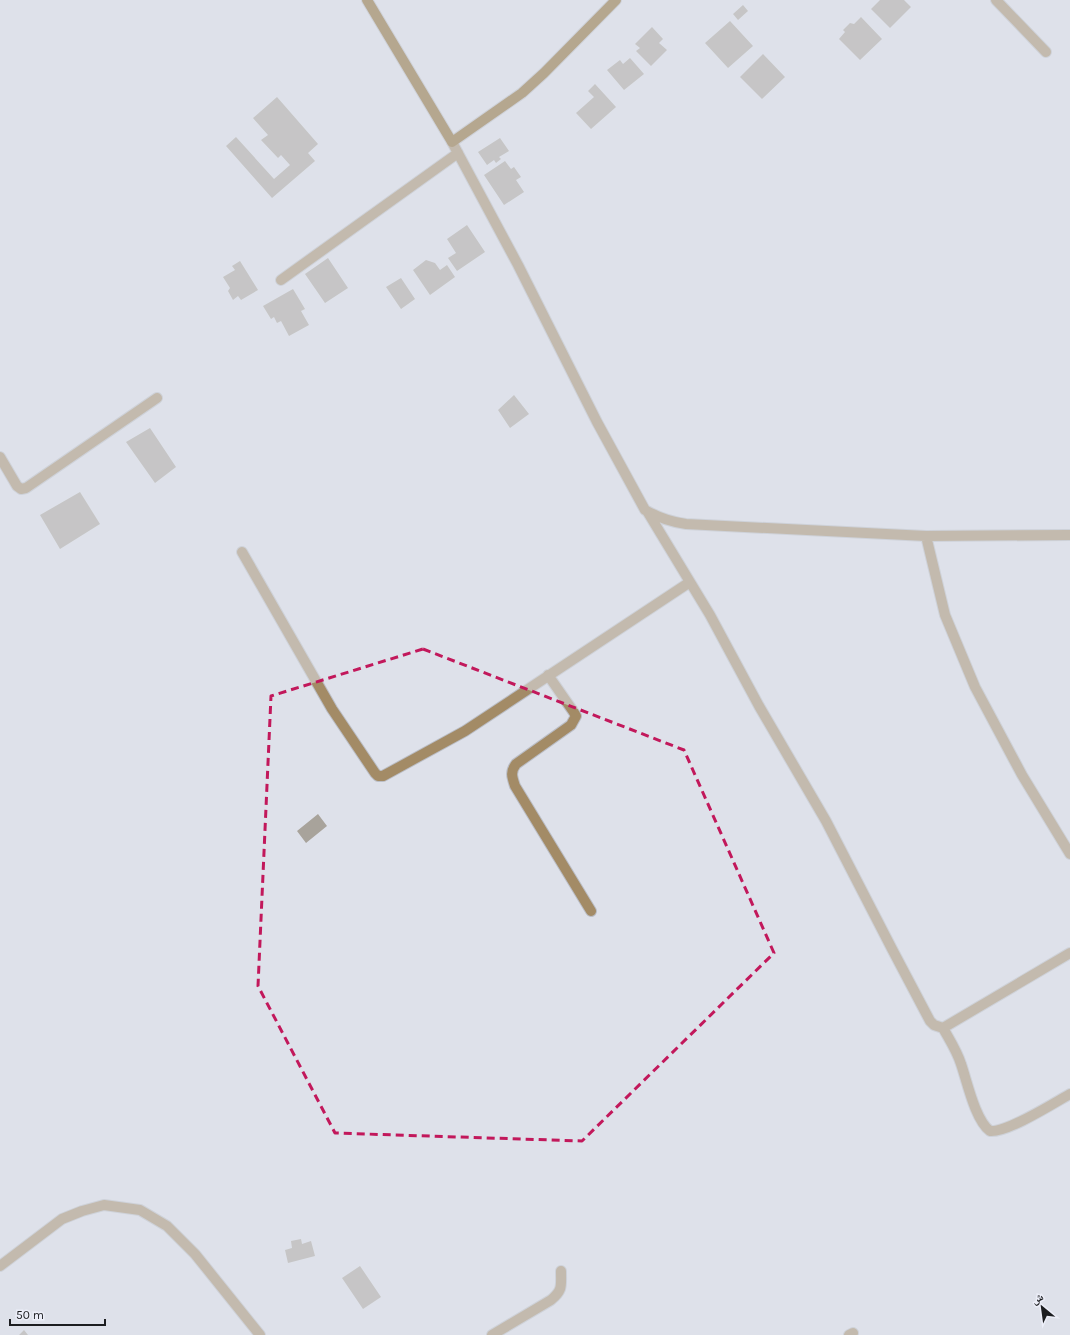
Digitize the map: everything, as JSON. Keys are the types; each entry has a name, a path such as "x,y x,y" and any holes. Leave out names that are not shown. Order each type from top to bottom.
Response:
{"main road":[{"path":"367,0 452,142 522,93 544,73 616,0"}],"street":[{"path":"996,0 1046,52"},
{"path":"452,142 518,265 597,422 646,510 690,582 826,821 930,1020 934,1025 943,1028 961,1063 964,1079 984,1125 990,1131 1000,1131 1070,1094"},
{"path":"281,280 458,154"},
{"path":"0,457 17,486 21,489 26,488 157,398"},
{"path":"646,510 658,517 672,522 686,524 926,536 1070,535"},
{"path":"926,536 945,615 975,687 1022,775 1070,854"},
{"path":"242,552 332,709 378,776 388,774 465,731 690,582"},
{"path":"548,675 576,716 571,725 516,764 512,769 511,774 515,786 591,911"},
{"path":"943,1028 1070,953"},
{"path":"0,1266 62,1219 82,1211 104,1205 140,1210 167,1226 195,1254 260,1335"},
{"path":"492,1335 551,1300 558,1294 561,1289 561,1271"}],"highlighted area":[{"path":"423,649 684,750 774,953 582,1141 335,1133 258,986 271,696"}],"building":[{"path":"880,0 904,0 911,7 890,28 871,9"},
{"path":"743,5 748,11 738,20 733,14"},
{"path":"861,17 882,39 860,60 839,39 845,32 843,30 850,23 854,24"},
{"path":"730,21 753,46 728,68 705,43"},
{"path":"652,27 663,39 659,43 667,50 651,66 636,51 640,48 635,44"},
{"path":"763,54 785,77 762,99 740,77"},
{"path":"630,58 644,74 624,90 607,70 620,60 623,64"},
{"path":"595,84 616,107 591,129 576,113 594,97 588,91"},
{"path":"277,97 318,144 308,153 315,161 272,198 226,146 236,137 274,179 290,165 281,155 278,158 261,140 268,135 253,118"},
{"path":"500,138 509,151 499,157 501,159 496,163 494,160 487,165 478,152"},
{"path":"505,161 511,169 514,167 521,177 516,180 524,192 504,205 484,175"},
{"path":"467,225 485,252 457,271 448,258 456,253 447,239"},
{"path":"328,258 348,288 325,303 305,274"},
{"path":"426,260 435,263 440,270 447,265 455,277 430,295 413,270"},
{"path":"240,261 258,290 241,300 238,296 233,300 228,291 230,288 223,277 235,270 232,266"},
{"path":"401,278 415,299 401,309 386,287"},
{"path":"293,289 305,309 301,311 309,325 289,336 281,321 277,323 274,317 271,319 263,306"},
{"path":"514,395 529,414 510,428 498,410"},
{"path":"150,428 176,467 155,483 126,442"},
{"path":"80,492 100,524 60,549 40,515"},
{"path":"318,814 327,826 306,843 297,831"},
{"path":"301,1239 302,1244 311,1241 315,1256 288,1263 285,1250 292,1248 291,1241"},
{"path":"360,1266 381,1297 363,1309 342,1278"},
{"path":"24,1330 28,1335 19,1335"}]}
